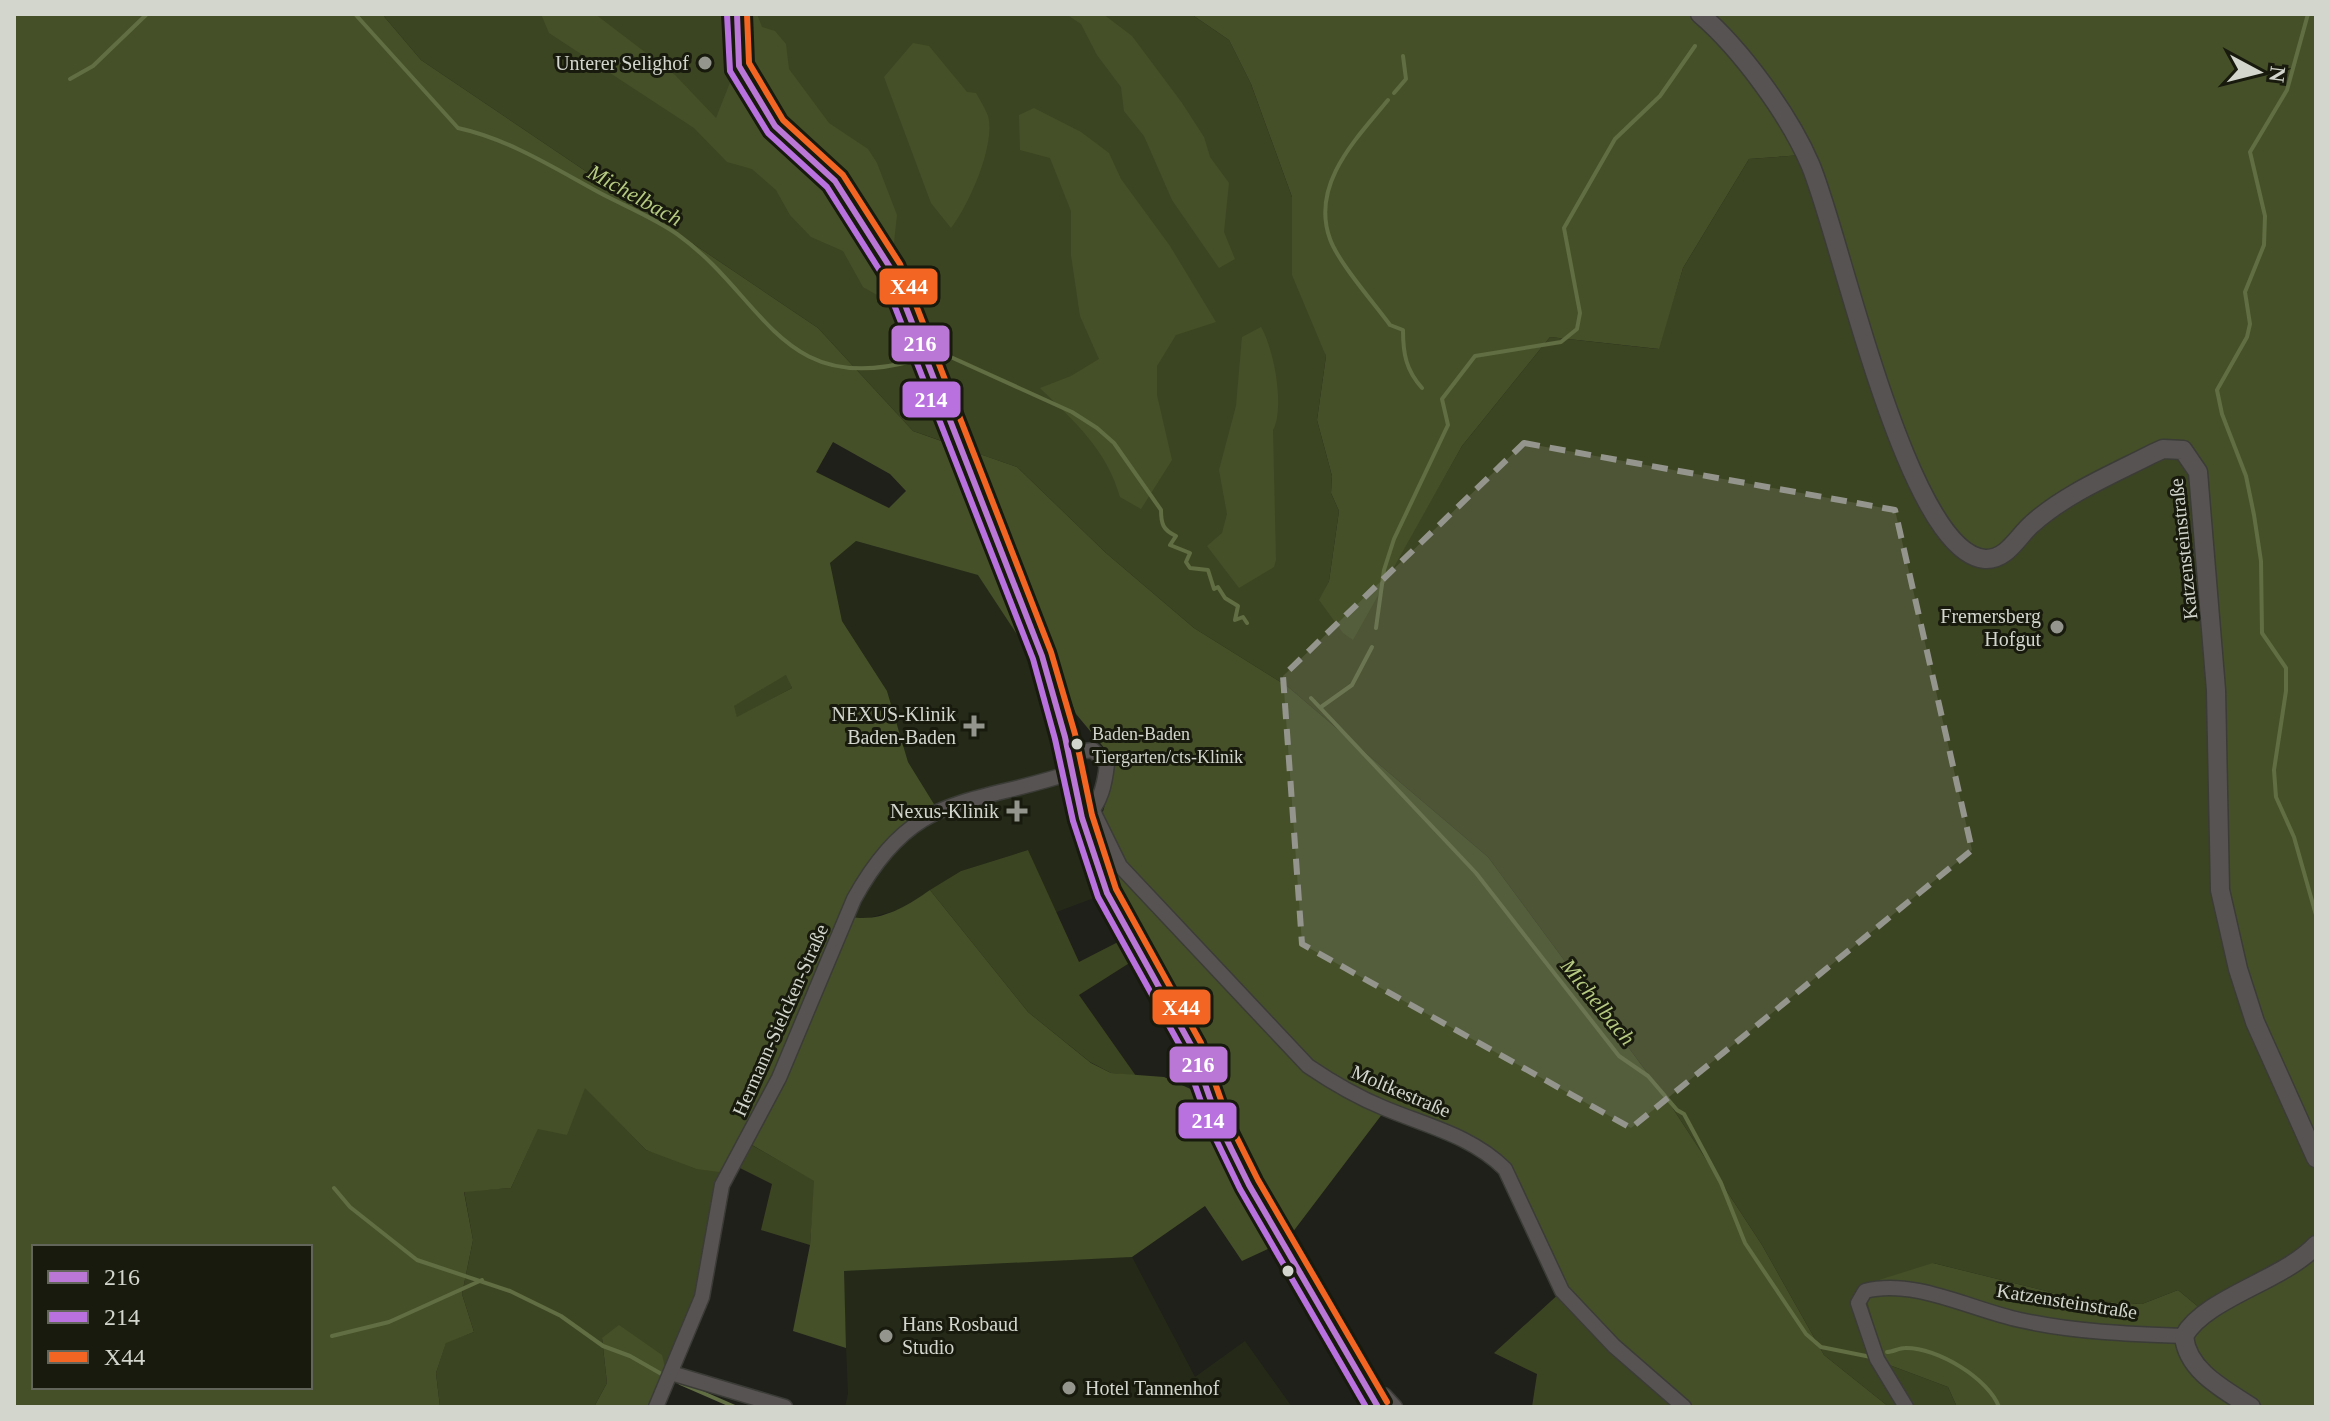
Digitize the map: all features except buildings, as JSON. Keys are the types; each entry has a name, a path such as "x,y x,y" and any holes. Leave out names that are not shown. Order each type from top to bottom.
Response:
{"main road":[{"path":"737,14 739,66 775,126 835,181 891,269 1042,656 1088,814 1107,893 1192,1047 1230,1149 1375,1402"}],"street":[{"name":"Katzensteinstraße","path":"1700,14 1720,32 1793,130 1811,166 1880,390 1932,512 1962,549 1984,559 2002,555 2031,524 2051,510 2163,449 2183,450 2194,461 2198,472 2213,625 2220,890 2255,1022 2316,1158"},
{"path":"1071,762 1093,750 1107,764 1105,781 1088,814"},
{"name":"Hermann-Sielcken-Straße","path":"656,1407 702,1297 722,1185 763,1111 854,899 872,867 903,832 937,809 1071,762"},
{"name":"Moltkestraße","path":"1088,814 1120,866 1308,1066 1345,1091 1462,1138 1498,1162 1515,1188 1562,1291 1614,1346 1684,1407"},
{"path":"2251,1407 2209,1379 2191,1358 2184,1336 2207,1314 2296,1263 2316,1245"},
{"name":"Katzensteinstraße","path":"1906,1407 1868,1339 1858,1303 1865,1291 1929,1294 2022,1321 2110,1334 2184,1336"},
{"path":"669,1377 785,1407"},
{"path":"1375,1402 1384,1395 1395,1407"}],"highlighted area":[{"path":"1524,443 1895,510 1972,850 1631,1128 1302,944 1283,676"}],"shaded area":[{"name":"NEXUS-Klinik Baden-Baden","path":"856,541 979,575 1022,642 1107,893 1054,913 1028,850 961,871 902,909 861,920 847,917 864,880 937,809 908,762 887,691 842,621 830,563"},
{"path":"1132,1257 1195,1377 1245,1341 1292,1407 845,1407 848,1394 843,1271"}],"green space":[{"path":"14,14 382,14 421,60 818,328 913,431 947,443 1035,636 1022,642 978,575 856,541 830,563 842,621 887,691 908,762 937,809 909,827 847,916 881,916 930,890 1028,1012 1091,1063 1111,1073 1164,1077 1195,1091 1270,1248 1242,1261 1205,1206 1132,1257 844,1271 846,1348 793,1331 810,1245 814,1181 747,1142 727,1173 697,1169 646,1150 585,1088 567,1135 538,1129 511,1188 464,1192 473,1240 462,1294 474,1332 446,1343 436,1373 440,1407 14,1407","holes":["833,442 890,474 906,491 889,508 816,472","786,675 792,688 737,717 734,706"]},
{"path":"382,14 1191,14 1229,40 1251,84 1292,197 1293,223 1326,356 1317,420 1332,476 1331,493 1339,511 1329,581 1320,600 1352,639 1462,446 1550,337 1658,349 1683,268 1749,159 1816,154 1887,388 2031,524 2152,454 2189,454 2316,1158 2316,1245 2207,1314 2178,1290 2142,1304 2082,1300 1933,1263 1884,1363 1948,1387 1957,1407 1889,1407 1824,1355 1762,1245 1668,1101 1488,857 1287,686 1194,628 1106,553 1017,467 913,431 818,328 421,60"},
{"path":"541,14 595,14 675,75 716,118 731,80 739,76 829,183 897,297 886,300 863,287 843,251 811,237 790,215 776,190 752,169 727,162 694,128 549,33"},
{"path":"737,14 757,14 762,27 775,31 786,44 789,69 829,123 868,149 877,163 897,215 891,269 835,181 775,126 739,66"},
{"path":"1066,14 1103,14 1132,36 1182,103 1204,137 1210,157 1229,183 1224,232 1235,259 1219,268 1172,200 1144,136 1124,111 1121,87 1097,55 1081,24"},
{"path":"1191,14 2316,14 2316,1158 2225,919 2198,472 2173,448 2032,524 1994,558 1947,535 1887,388 1816,154 1749,159 1683,268 1659,349 1550,337 1462,446 1353,640 1343,633 1319,600 1329,581 1339,511 1331,493 1332,476 1317,420 1326,356 1292,275 1292,197 1251,84 1229,40"},
{"path":"913,43 929,46 967,92 976,93 988,116 985,158 966,205 951,228 931,203 884,77"},
{"path":"1034,108 1081,132 1109,153 1121,179 1170,246 1216,322 1176,335 1157,366 1157,395 1172,460 1141,509 1120,497 1098,451 1040,388 1071,376 1099,359 1080,316 1071,255 1071,211 1050,158 1020,150 1019,115"},
{"path":"1261,327 1274,363 1278,394 1273,430 1276,560 1274,567 1239,588 1207,546 1222,533 1227,514 1219,470 1236,406 1242,337"},
{"path":"974,452 1017,467 1106,553 1194,628 1287,686 1488,857 1668,1101 1762,1245 1824,1355 1889,1407 1684,1407 1562,1291 1491,1155 1386,1109 1289,1237 1223,1115 1200,1049 1099,854 1114,840 1102,815 1113,777 1111,756 1076,714"},
{"path":"787,674 792,688 737,718 733,706"},
{"path":"1028,850 1079,962 1120,941 1131,962 1079,995 1136,1076 1111,1073 1090,1062 1028,1012 930,890 961,871"},
{"path":"585,1087 646,1150 727,1173 707,1274 671,1373 602,1338 607,1383 594,1407 440,1407 436,1373 446,1342 474,1332 462,1294 473,1240 464,1191 511,1188 538,1128"},
{"path":"750,1144 815,1181 810,1245 761,1230 772,1184 738,1167"},
{"path":"2316,1245 2316,1407 1957,1407 1948,1387 1884,1363 1863,1285 1933,1263 2082,1300 2142,1304 2178,1290 2207,1314"},
{"path":"1562,1291 1684,1407 1532,1407 1537,1374 1494,1353"},
{"path":"619,1325 662,1355 667,1375 656,1407 594,1407 607,1383 602,1338"}],"waterway":[{"name":"Michelbach","path":"70,79 93,66 147,14"},
{"name":"Michelbach","path":"355,14 458,128 514,147 668,228 707,259 778,334 803,353 832,365 868,368 912,361"},
{"path":"2308,14 2287,90 2250,152 2265,216 2264,245 2245,292 2250,324 2247,337 2217,390 2222,414 2246,476 2254,515 2261,561 2262,633 2286,668 2286,691 2274,770 2276,797 2294,837 2316,915"},
{"path":"1376,628 1384,570 1394,539 1448,425 1442,399 1475,356 1561,342 1577,329 1580,313 1564,228 1615,139 1660,96 1695,46"},
{"path":"1394,93 1406,79 1403,56"},
{"path":"1388,100 1340,163 1326,199 1325,219 1330,239 1348,271 1390,325 1403,330 1406,361 1422,388"},
{"name":"Michelbach","path":"944,354 1072,412 1114,443 1161,510 1164,526 1176,536 1170,545 1190,553 1186,562 1190,568 1208,570 1214,589 1218,587 1225,598 1238,606 1235,620 1243,617 1247,623"},
{"path":"1321,707 1352,685 1372,647"},
{"name":"Michelbach","path":"1311,698 1476,873 1619,1056 1648,1076 1684,1114 1721,1183 1745,1243 1806,1334 1821,1347 1871,1357"},
{"path":"334,1188 350,1207 417,1260 510,1291 561,1316 603,1346 630,1356 665,1376"},
{"path":"332,1336 389,1322 482,1280"},
{"name":"Michelbach","path":"1887,1352 1903,1348 1918,1349 1946,1359 1985,1386 1999,1407"},
{"path":"680,1383 735,1407"}],"transit line":[{"name":"214","path":"727,14 730,71 768,133 827,187 882,274 1033,659 1073,821 1098,897 1183,1051 1210,1127 1240,1189 1366,1407"},
{"name":"216","path":"737,14 739,66 775,126 835,181 891,269 1042,656 1065,737 1082,818 1107,893 1192,1047 1219,1124 1249,1185 1378,1407"},
{"name":"X44","path":"747,14 749,63 783,120 843,175 900,264 1051,652 1075,734 1092,815 1116,889 1201,1043 1228,1120 1258,1180 1387,1402"}],"place":[{"name":"Unterer Selighof","path":"705,63"},
{"name":"Fremersberg Hofgut","path":"2057,627"},
{"name":"NEXUS-Klinik Baden-Baden","path":"974,726"},
{"name":"Baden-Baden Tiergarten/cts-Klinik","path":"1077,744"},
{"name":"Nexus-Klinik","path":"1017,811"},
{"name":"Hans Rosbaud Studio","path":"886,1336"},
{"name":"Hotel Tannenhof","path":"1069,1388"}]}
